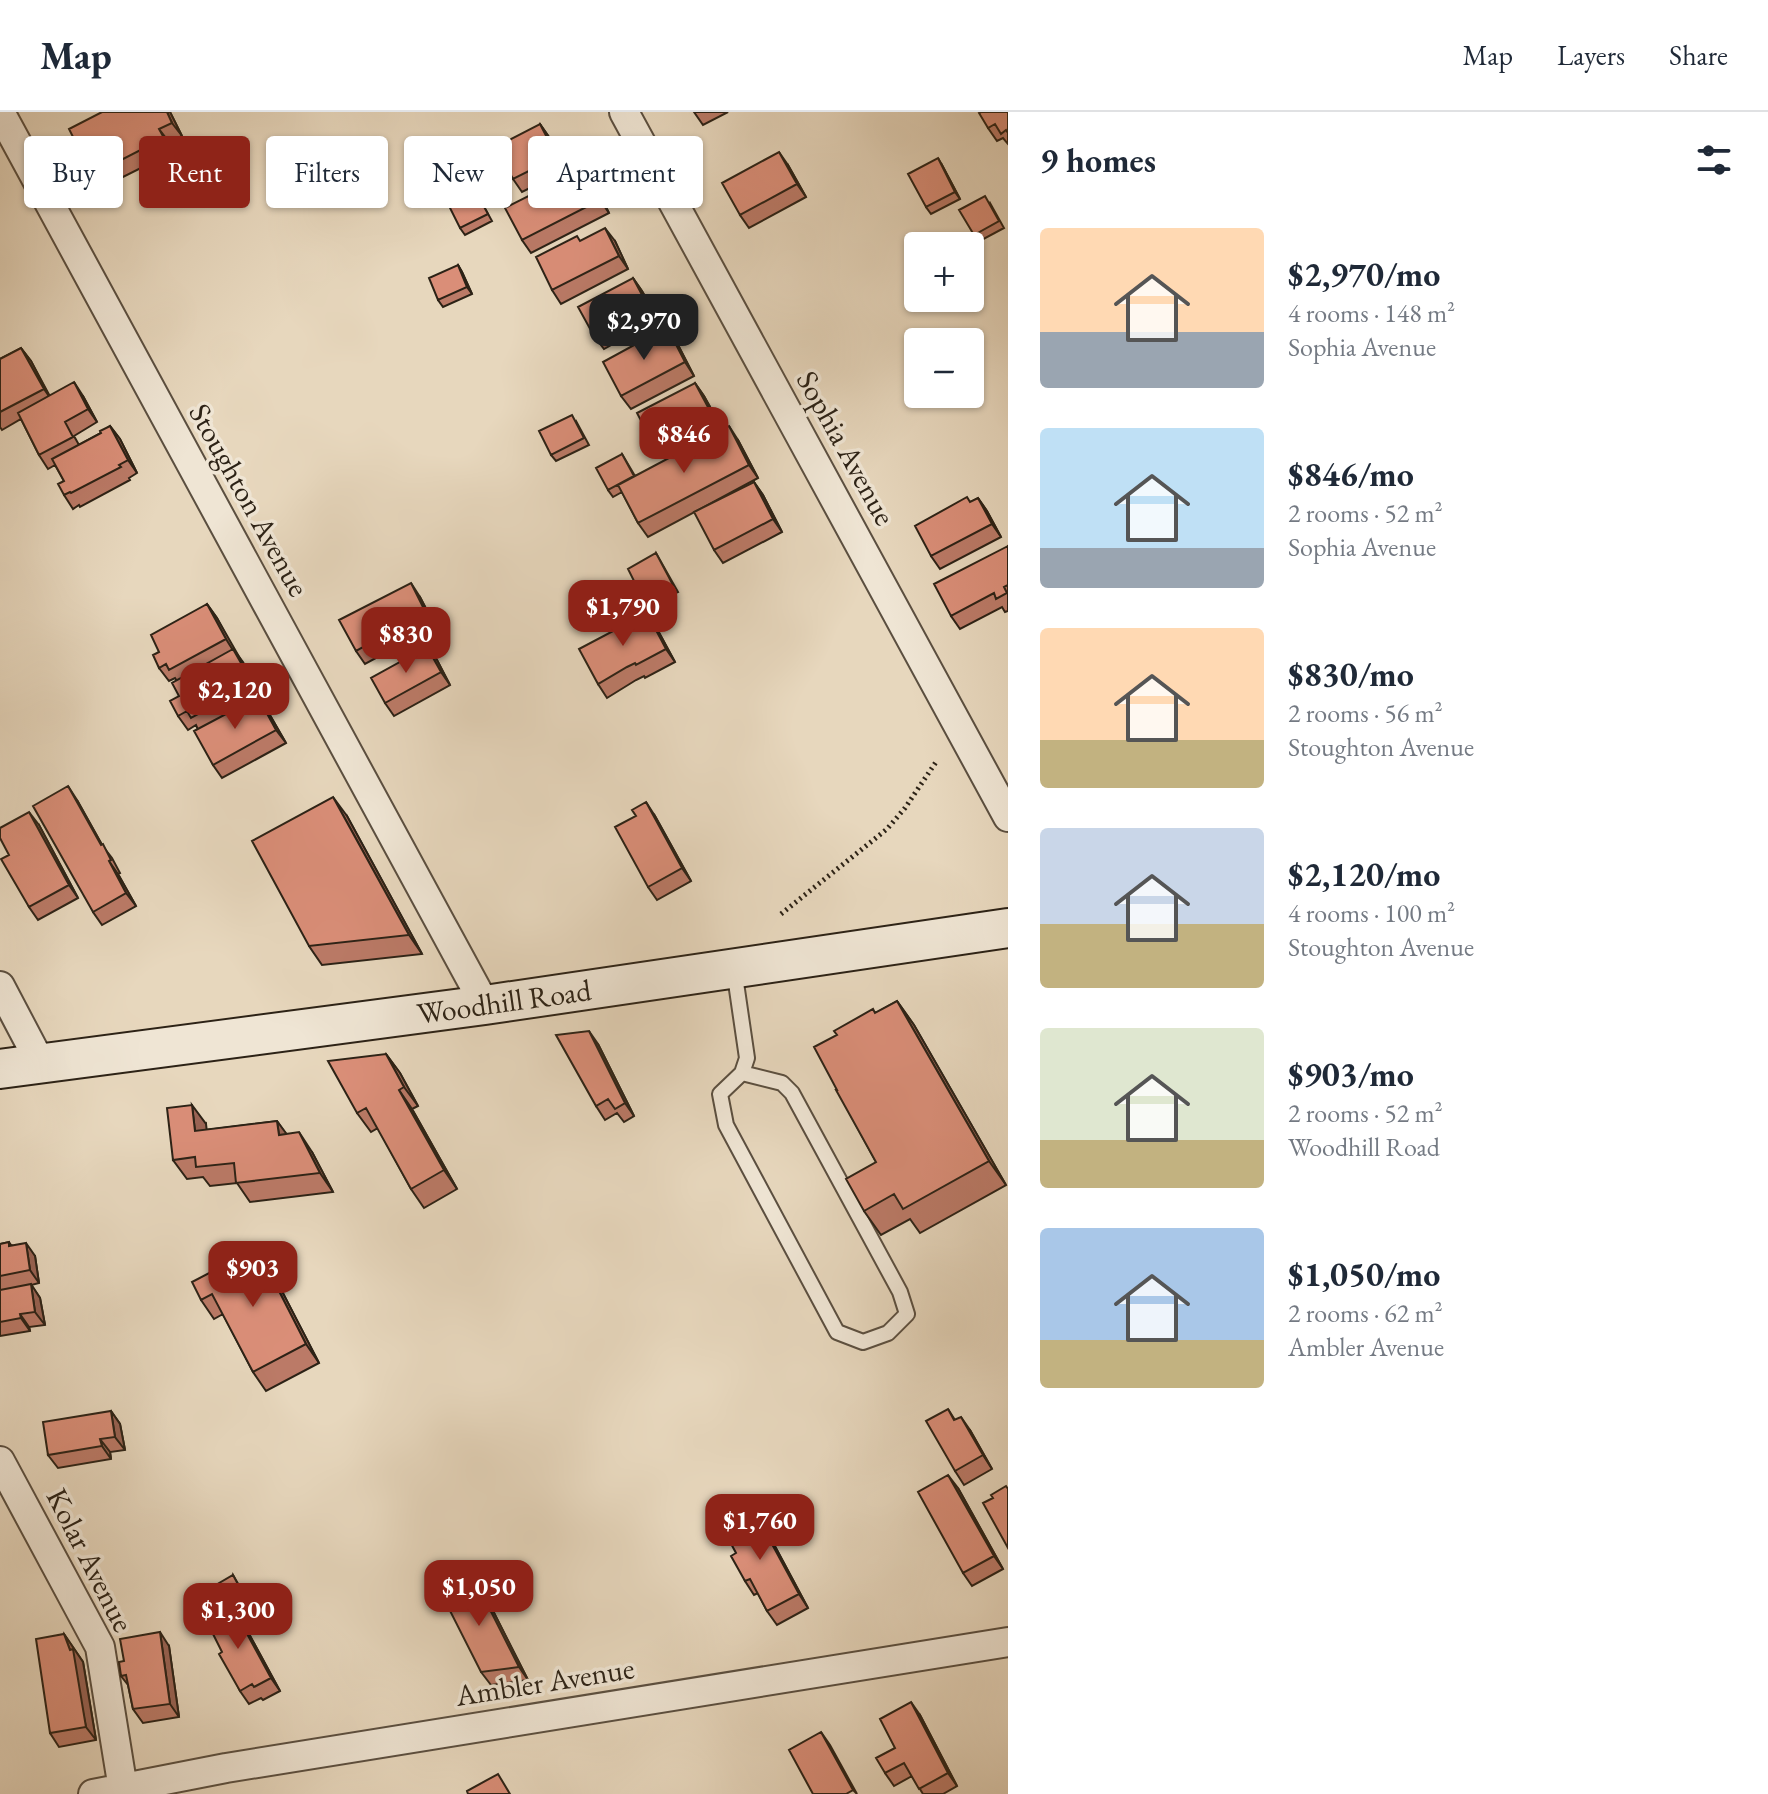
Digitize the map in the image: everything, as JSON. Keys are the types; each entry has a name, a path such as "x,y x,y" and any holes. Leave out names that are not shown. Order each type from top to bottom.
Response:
{"main road":[{"name":"Woodhill Road","path":"0,1069 485,1005 1008,928"}],"street":[{"name":"Stoughton Avenue","path":"0,112 485,1005"},
{"name":"Sophia Avenue","path":"624,112 1008,817"},
{"path":"0,986 41,1064"},
{"name":"Kolar Avenue","path":"0,1461 100,1647 123,1789"},
{"name":"Ambler Avenue","path":"93,1794 258,1763 1008,1642"}],"lane":[{"path":"734,969 747,1058 742,1073 720,1094 726,1125 837,1332 863,1342 888,1333 907,1314 900,1292 792,1093 782,1083 742,1073"}],"path":[{"path":"781,914 887,829 936,762"}],"building":[{"path":"102,112 167,112 172,123 159,129 163,136 139,136 139,151 123,159 123,136 72,136 69,129"},
{"path":"981,112 1008,112 1008,133 1006,130 1001,134 995,124 988,128"},
{"path":"540,124 546,136 528,136 528,172 513,179 512,177 512,139"},
{"path":"779,152 797,184 740,215 722,183"},
{"path":"938,158 955,192 926,207 908,174"},
{"path":"528,196 528,208 584,208 522,240 505,208 512,208 512,204"},
{"path":"985,196 999,221 979,232 972,232 959,210"},
{"path":"450,208 485,208 488,214 460,228"},
{"path":"605,228 619,256 552,290 536,257 577,236 580,241"},
{"path":"458,265 467,287 438,300 429,278"},
{"path":"633,278 648,306 594,336 578,307"},
{"path":"667,327 685,362 621,396 603,362"},
{"path":"21,348 44,389 0,412 0,359"},
{"path":"74,382 88,409 65,422 73,437 39,455 18,413"},
{"path":"695,383 709,409 651,440 637,413"},
{"path":"572,415 584,438 551,455 539,431"},
{"path":"110,426 128,460 119,465 121,467 64,495 58,484 64,481 52,459"},
{"path":"729,426 749,465 638,523 618,485"},
{"path":"622,454 634,476 608,490 596,468"},
{"path":"754,482 773,519 714,550 694,512"},
{"path":"967,497 970,502 978,498 992,524 931,556 915,526"},
{"path":"1008,546 1008,585 1004,587 1007,593 996,599 994,593 951,616 934,584"},
{"path":"656,553 673,585 643,599 628,569"},
{"path":"411,583 426,613 356,651 339,620"},
{"path":"207,604 226,639 169,670 166,664 159,668 153,655 159,652 151,635"},
{"path":"647,613 666,649 598,684 579,649"},
{"path":"427,647 441,672 385,703 371,678"},
{"path":"233,649 253,684 191,718 187,711 178,716 170,701 179,696 172,683"},
{"path":"258,697 276,730 213,765 194,731"},
{"path":"68,786 103,844 126,893 93,912 33,806"},
{"path":"333,797 409,935 309,946 252,841"},
{"path":"646,802 682,868 648,887 615,827 636,816 632,810"},
{"path":"29,812 69,885 29,907 1,859 9,855 0,838 0,828"},
{"path":"897,1001 989,1161 903,1209 894,1194 864,1211 846,1179 876,1162 814,1047 837,1035 834,1031 873,1009 875,1013"},
{"path":"589,1031 625,1103 615,1109 608,1099 596,1106 556,1035"},
{"path":"386,1054 404,1087 399,1090 444,1170 411,1189 366,1108 357,1113 328,1061"},
{"path":"192,1105 195,1131 277,1121 279,1135 299,1132 320,1173 236,1183 234,1163 196,1167 195,1157 173,1160 167,1108"},
{"path":"9,1242 9,1246 26,1243 30,1270 0,1276 0,1244"},
{"path":"257,1248 306,1344 253,1372 212,1294 201,1300 192,1282"},
{"path":"31,1284 35,1312 0,1322 0,1290"},
{"path":"948,1409 954,1420 961,1417 983,1455 955,1471 926,1421"},
{"path":"111,1411 115,1437 100,1439 102,1446 48,1455 43,1422"},
{"path":"948,1475 994,1556 963,1573 918,1492"},
{"path":"1006,1486 1008,1489 1008,1548 983,1503"},
{"path":"753,1509 799,1594 767,1611 750,1579 745,1581 731,1556 736,1553 722,1527 731,1522 734,1526 748,1518 745,1513"},
{"path":"233,1575 248,1603 233,1612 231,1609 228,1611 214,1586"},
{"path":"474,1578 519,1667 481,1672 442,1595"},
{"path":"231,1609 271,1678 240,1691 219,1654 222,1652 207,1622"},
{"path":"160,1632 170,1704 133,1709 126,1675 121,1676 119,1662 124,1661 120,1639"},
{"path":"64,1634 70,1650 73,1649 86,1727 50,1733 36,1639"},
{"path":"911,1702 948,1773 919,1789 904,1763 885,1773 876,1758 895,1748 880,1719"},
{"path":"821,1732 853,1790 846,1794 813,1794 789,1750"},
{"path":"498,1774 510,1794 468,1794 467,1791"}]}
